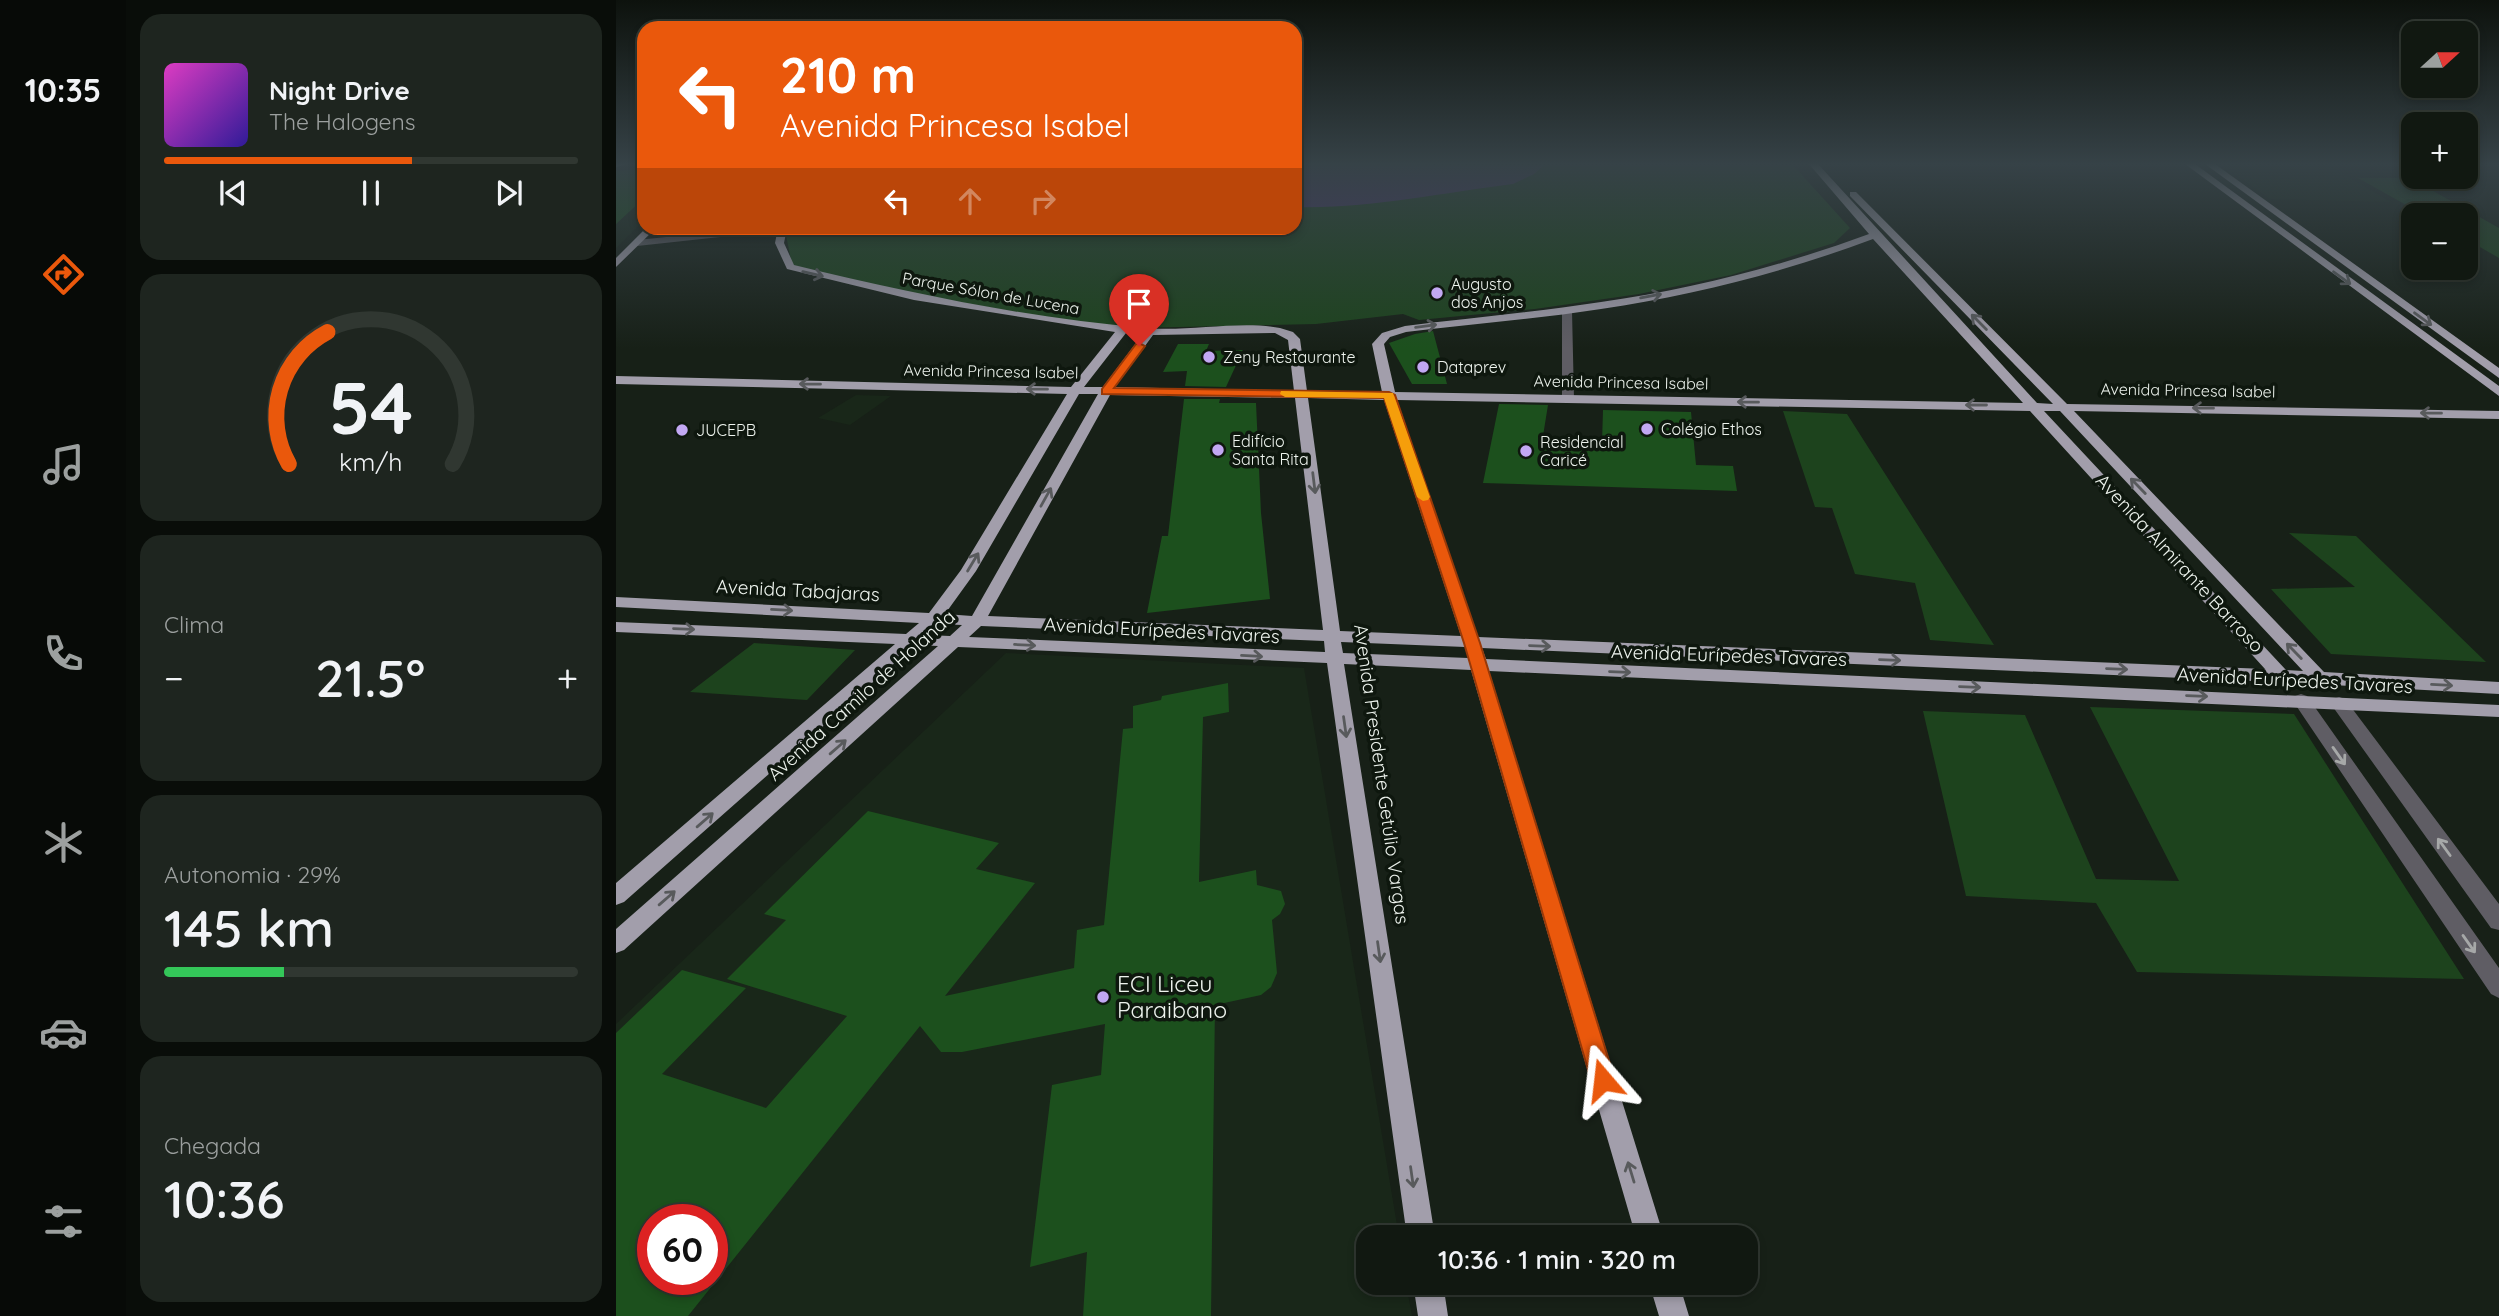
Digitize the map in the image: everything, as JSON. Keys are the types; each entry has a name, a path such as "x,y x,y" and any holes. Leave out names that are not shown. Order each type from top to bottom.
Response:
{"main road":[{"path":"1646,1225 1472,643 1389,395 1378,344 1381,338 1397,331 1567,310 1734,279 1834,251 1875,235 1867,225"},
{"name":"Avenida Almirante Barroso","path":"1884,225 2061,405 2321,679 2339,702"},
{"path":"2273,225 2499,392"},
{"path":"2294,225 2499,374"},
{"path":"616,264 644,235"},
{"name":"Parque Sólon de Lucena","path":"778,235 779,248 790,267 914,298 1122,330 1276,330"},
{"name":"Avenida Almirante Barroso","path":"1875,235 2283,676 2301,700"},
{"name":"Avenida Camilo de Holanda","path":"616,896 914,639 934,618 968,572 1075,390 1122,330"},
{"name":"Avenida Presidente Getúlio Vargas","path":"1276,330 1289,334 1294,340 1303,394 1335,660 1419,1225"},
{"name":"Avenida Camilo de Holanda","path":"616,943 977,621 1105,391 1150,332"},
{"name":"Avenida Princesa Isabel","path":"616,380 2499,415"},
{"name":"Avenida Tabajaras","path":"616,601 977,621"},
{"name":"Avenida Eurípedes Tavares","path":"977,621 2283,676 2499,688"},
{"path":"616,626 957,641"},
{"name":"Avenida Eurípedes Tavares","path":"957,641 2499,711"},
{"path":"1430,1295 1433,1316"},
{"path":"1668,1295 1674,1316"}],"street":[{"path":"637,243 711,235"},
{"path":"1567,310 1568,399"},
{"name":"Avenida Almirante Barroso","path":"2301,700 2499,987"},
{"name":"Avenida Almirante Barroso","path":"2339,702 2499,922"}],"shaded area":[{"path":"616,225 637,225 637,227 616,248"},
{"path":"856,395 891,396 850,425 818,418"},
{"path":"1006,653 1304,668 1397,1225 1356,1225 1356,1295 1408,1295 1412,1316 616,1316 616,1024"}],"green space":[{"path":"1302,225 1848,225 1850,228 1834,243 1731,275 1639,294 1535,309 1419,320 1403,314 1316,324 1133,328 1056,319 884,289 792,265 786,235 1302,235"},
{"path":"2478,225 2499,228 2499,258 2478,246"},
{"path":"1783,411 1847,414 1994,645 1930,640 1915,583 1855,574 1832,508 1815,507"},
{"path":"2289,533 2356,536 2486,662 2331,654 2271,589 2355,587"},
{"path":"754,643 855,650 807,700 690,692"},
{"path":"2090,707 2294,714 2464,979 2137,972 2096,903 1966,896 1923,711 2025,715 2096,879 2179,881"}],"building":[{"path":"1433,331 1447,384 1412,384 1389,343"},
{"path":"1178,344 1209,344 1206,351 1243,350 1226,387 1185,386 1187,371 1163,372"},
{"path":"1184,399 1256,403 1261,513 1270,599 1147,613 1162,536 1168,536"},
{"name":"Residencial Caricé","path":"1499,404 1548,405 1542,442 1602,443 1603,410 1691,412 1696,465 1733,466 1737,491 1483,483"},
{"path":"1228,683 1229,712 1203,717 1199,882 1256,870 1257,885 1281,891 1285,904 1280,914 1272,920 1277,973 1271,987 1261,995 1215,1005 1211,1316 1083,1316 1087,1252 1030,1267 1052,1085 1101,1075 1105,1024 962,1052 941,1052 920,1026 728,1266 728,1204 637,1204 637,1295 705,1295 688,1316 616,1316 616,1033 682,970 746,988 662,1074 766,1108 847,1016 727,979 786,920 764,914 868,811 999,843 976,869 1035,883 945,996 1074,968 1077,930 1104,925 1123,729 1133,728 1133,706 1161,700 1162,696"}],"slow traffic":[{"path":"1285,394 1389,395 1423,497"}],"place":[{"name":"Augusto dos Anjos","path":"1437,293"},
{"name":"Zeny Restaurante","path":"1209,357"},
{"name":"Dataprev","path":"1423,367"},
{"name":"Colégio Ethos","path":"1647,429"},
{"name":"JUCEPB","path":"682,430"},
{"name":"Edifício Santa Rita","path":"1218,450"},
{"name":"Residencial Caricé","path":"1526,451"},
{"name":"ECI Liceu Paraibano","path":"1103,997"}],"route":[{"path":"1139,346 1105,391 1389,395 1472,643 1603,1080"}]}
